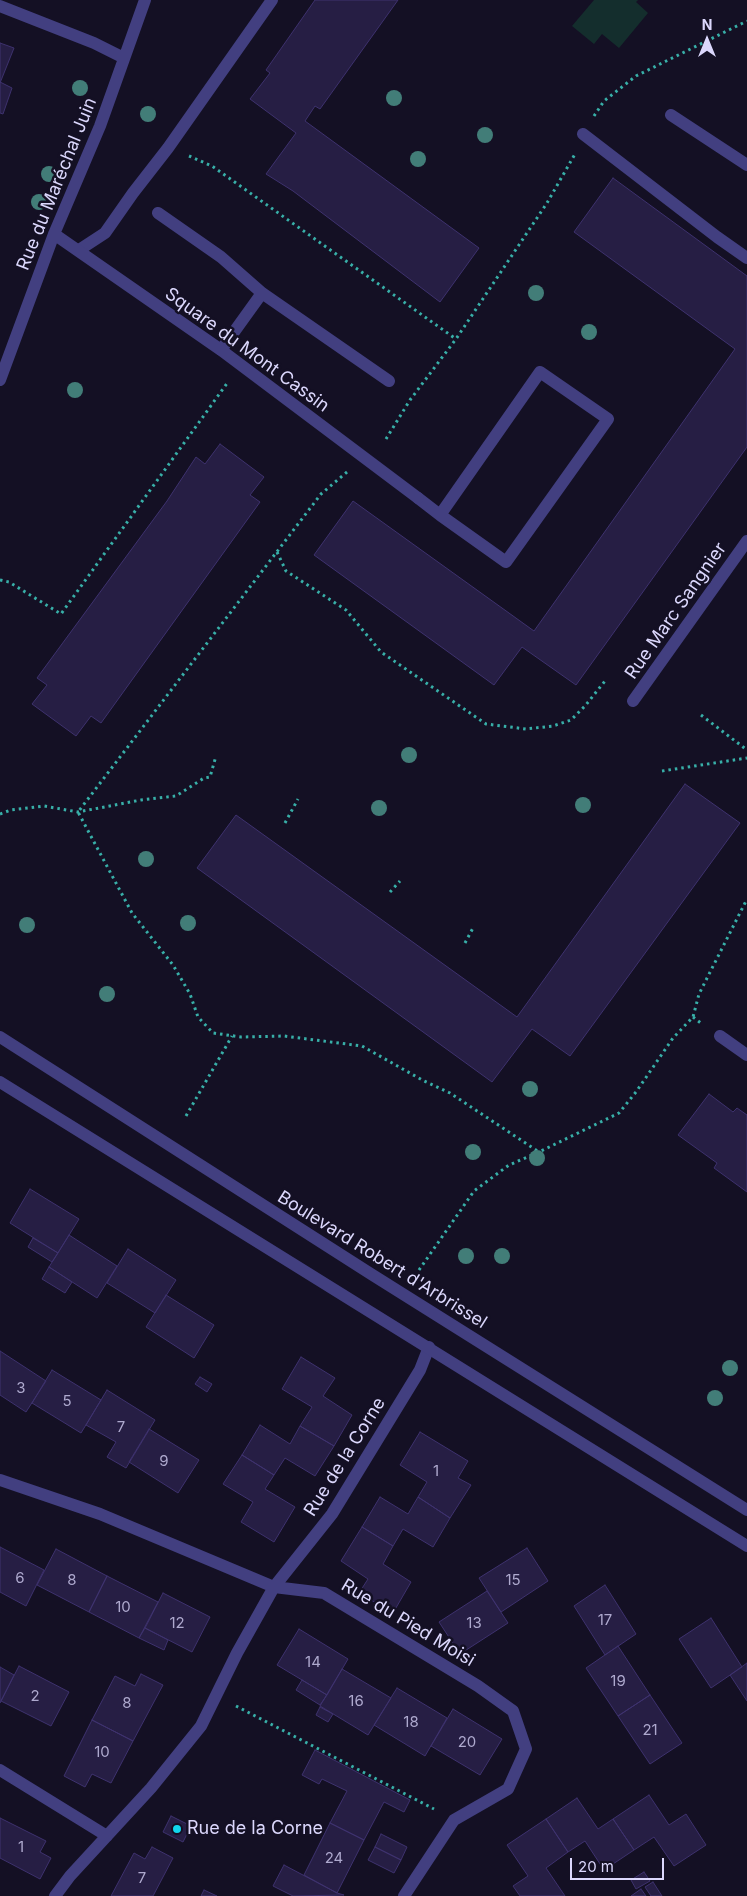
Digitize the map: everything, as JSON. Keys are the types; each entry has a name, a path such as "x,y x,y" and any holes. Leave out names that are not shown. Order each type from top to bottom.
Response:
{"street":[{"name":"Rue du Maréchal Juin","path":"0,380 54,234 100,126 145,0"},
{"path":"79,250 105,233 168,148 272,0"},
{"path":"0,6 94,43 124,58"},
{"path":"671,115 747,164"},
{"path":"582,134 747,258"},
{"path":"158,213 221,257 262,293 389,381"},
{"name":"Square du Mont Cassin","path":"54,234 221,350 440,515 506,562 608,419 540,372 440,515"},
{"path":"221,350 262,293"},
{"name":"Rue Marc Sangnier","path":"633,701 747,541"},
{"path":"720,1036 747,1055"},
{"name":"Boulevard Robert d'Arbrissel","path":"0,1038 364,1270 747,1510"},
{"path":"0,1082 430,1347 747,1546"},
{"name":"Rue de la Corne","path":"55,1896 70,1876 151,1788 201,1726 274,1588 332,1514 420,1370 430,1347"},
{"name":"Rue du Pied Moisi","path":"0,1480 100,1514 274,1588 324,1593 478,1686 513,1710 526,1749 508,1789 454,1820 404,1896"},
{"path":"0,1770 107,1836"}],"path":[{"path":"386,439 410,400 456,339 547,203 574,157 582,134 604,101 636,76 747,21"},
{"path":"168,148 212,166 456,339"},
{"path":"0,580 9,582 61,614 228,382"},
{"path":"78,812 321,494 350,470"},
{"path":"277,552 286,571 346,610 381,652 486,724 526,730 553,726 571,720 605,681"},
{"path":"702,715 747,750"},
{"path":"0,814 11,810 44,806 78,812 141,800 176,796 204,778 210,777 216,756"},
{"path":"662,771 747,758"},
{"path":"285,823 298,799"},
{"path":"78,812 132,913 173,964 190,994 198,1017 213,1033 232,1036 284,1036 362,1046 424,1081 450,1093 539,1152"},
{"path":"390,892 400,881"},
{"path":"419,1270 474,1191 509,1165 619,1113 636,1092 673,1038 693,1017 699,994 747,899"},
{"path":"465,942 473,928"},
{"path":"186,1116 232,1036"},
{"path":"216,1695 425,1803 454,1820"}],"green space":[{"path":"594,0 638,0 636,2 648,13 619,48 602,34 594,44 572,26"}],"building":[{"path":"315,0 398,0 320,109 315,106 305,121 479,248 440,302 293,191 266,174 296,133 250,99 270,73 266,70"},
{"path":"0,43 14,48 0,83"},
{"path":"0,82 12,88 3,114 0,113"},
{"path":"613,178 747,276 747,447 576,685 522,647 494,685 314,555 353,501 534,631 735,349 574,232"},
{"path":"220,444 264,477 250,495 260,502 101,723 91,716 76,736 32,704 47,685 37,678 167,501 196,457 205,464"},
{"path":"685,784 740,823 570,1056 532,1029 492,1082 197,868 236,815 517,1017"},
{"path":"709,1094 733,1112 737,1108 747,1115 747,1192 714,1168 717,1163 678,1135"},
{"path":"30,1189 79,1219 58,1253 10,1223"},
{"path":"69,1235 117,1266 97,1298 49,1267"},
{"path":"33,1238 58,1253 52,1262 28,1247"},
{"path":"128,1249 176,1280 155,1313 107,1283"},
{"path":"49,1267 72,1282 65,1293 42,1279"},
{"path":"166,1295 214,1325 194,1358 146,1327"},
{"path":"0,1351 46,1381 26,1412 0,1395"},
{"path":"301,1357 335,1378 323,1396 352,1415 334,1446 300,1426 312,1407 282,1389"},
{"path":"52,1370 101,1400 81,1433 32,1403"},
{"path":"200,1377 212,1384 207,1392 195,1384"},
{"path":"107,1390 155,1420 126,1468 107,1457 116,1442 86,1425"},
{"path":"260,1425 290,1444 300,1426 334,1446 315,1476 285,1458 274,1475 242,1455"},
{"path":"149,1429 199,1460 178,1493 129,1462"},
{"path":"420,1432 468,1461 458,1478 471,1485 450,1518 418,1497 427,1482 400,1465"},
{"path":"242,1455 274,1475 265,1489 295,1507 274,1542 241,1522 253,1502 223,1484"},
{"path":"380,1497 408,1514 418,1497 450,1518 433,1547 403,1529 393,1546 362,1527"},
{"path":"362,1527 393,1546 383,1564 411,1582 393,1613 359,1593 368,1579 341,1561"},
{"path":"0,1547 44,1570 26,1606 0,1592"},
{"path":"527,1548 548,1581 501,1612 479,1578"},
{"path":"56,1549 107,1576 89,1612 37,1585"},
{"path":"107,1576 158,1602 139,1638 89,1612"},
{"path":"605,1585 636,1634 605,1655 574,1606"},
{"path":"487,1591 508,1623 460,1654 439,1622"},
{"path":"163,1593 210,1617 192,1652 145,1628"},
{"path":"711,1618 742,1667 711,1688 679,1639"},
{"path":"145,1628 168,1640 164,1650 139,1638"},
{"path":"299,1629 348,1659 327,1695 277,1665"},
{"path":"618,1646 650,1695 618,1716 586,1668"},
{"path":"747,1663 747,1701 730,1675"},
{"path":"19,1666 69,1692 51,1726 1,1701"},
{"path":"0,1667 14,1675 0,1703"},
{"path":"342,1669 391,1698 368,1735 320,1706"},
{"path":"141,1674 163,1685 133,1741 92,1720 115,1676 135,1686"},
{"path":"302,1680 327,1695 320,1705 296,1690"},
{"path":"397,1688 447,1718 425,1756 374,1725"},
{"path":"650,1695 682,1743 650,1764 618,1716"},
{"path":"320,1707 333,1714 328,1722 316,1715"},
{"path":"453,1709 502,1739 480,1775 431,1746"},
{"path":"92,1720 133,1741 111,1783 92,1774 85,1787 64,1776"},
{"path":"315,1750 410,1800 404,1812 384,1802 364,1840 330,1823 347,1791 322,1779 319,1784 302,1775"},
{"path":"649,1795 669,1825 686,1814 706,1845 674,1866 654,1837 634,1850 613,1819"},
{"path":"577,1798 598,1829 613,1819 634,1850 604,1870 585,1841 568,1852 546,1819"},
{"name":"Rue de la Corne","path":"171,1816 191,1826 183,1842 163,1832"},
{"path":"0,1818 46,1841 40,1852 51,1858 40,1879 0,1858"},
{"path":"546,1819 568,1852 546,1868 565,1896 520,1896 513,1886 528,1876 507,1845"},
{"path":"330,1823 364,1840 337,1893 304,1875"},
{"path":"381,1834 407,1847 401,1860 375,1847"},
{"path":"152,1847 173,1858 153,1896 111,1896 134,1853 145,1859"},
{"path":"375,1847 401,1860 394,1873 368,1860"},
{"path":"284,1865 344,1895 293,1896 273,1886"},
{"path":"644,1872 650,1881 636,1889 631,1880"},
{"path":"653,1882 662,1896 651,1896 645,1887"},
{"path":"641,1889 646,1896 631,1896"},
{"path":"204,1890 217,1896 201,1896"}],"place":[{"name":"Rue de la Corne","path":"177,1829"}]}
